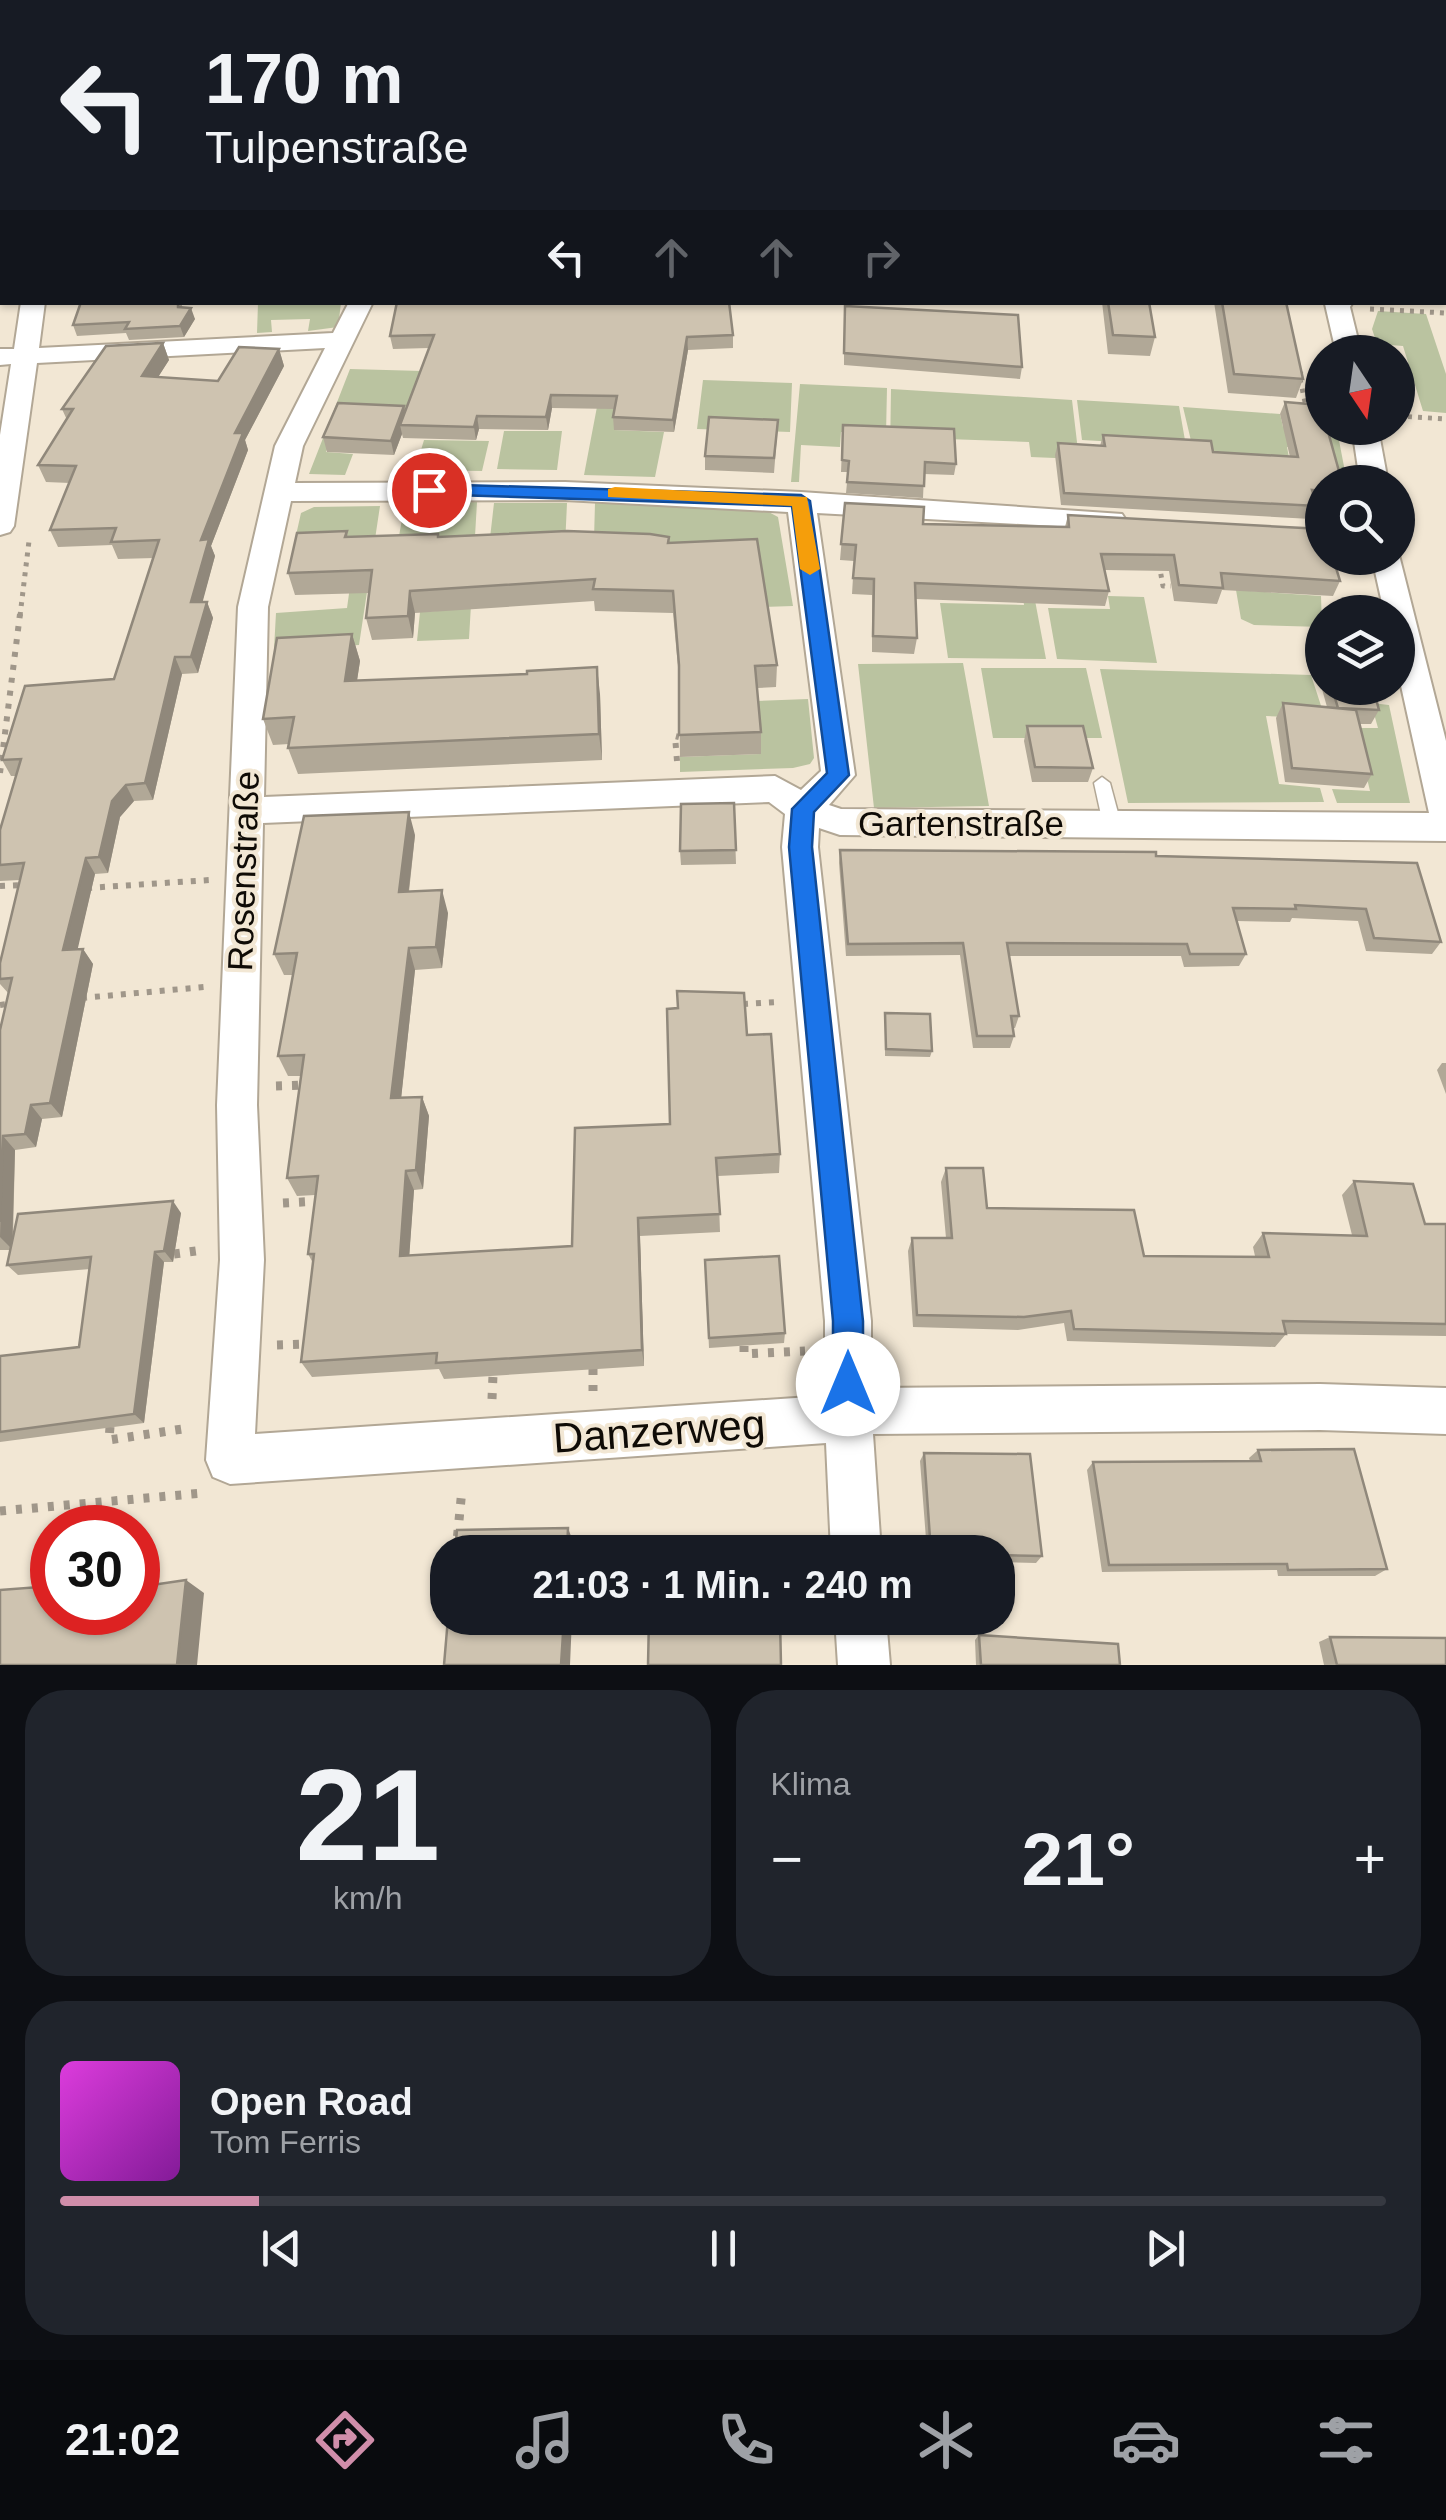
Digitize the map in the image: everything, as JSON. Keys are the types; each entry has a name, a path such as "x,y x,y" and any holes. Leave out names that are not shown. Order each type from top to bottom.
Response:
{"street":[{"path":"0,526 33,305"},
{"name":"Rosenstraße","path":"214,1444 242,1260 236,1106 253,607 289,446 359,305"},
{"path":"1339,305 1345,335"},
{"path":"0,357 342,340"},
{"path":"281,492 546,490 1146,522"},
{"path":"801,501 838,775 804,809 800,847 848,1321 848,1416 855,1535"},
{"path":"1391,575 1446,813"},
{"name":"Gartenstraße","path":"244,810 775,790 804,809 840,822 1446,827"},
{"name":"Danzerweg","path":"214,1444 466,1443 818,1422 859,1411 903,1409 1320,1407 1446,1411"},
{"path":"862,1635 864,1665"}],"lane":[{"path":"1102,782 1112,824"}],"path":[{"path":"1365,314 1377,308 1446,313"},
{"path":"1295,356 1305,403"},
{"path":"1292,377 1305,376"},
{"path":"1415,417 1446,418"},
{"path":"0,773 32,523"},
{"path":"1158,553 1163,586 1171,586"},
{"path":"677,776 675,736 679,737"},
{"path":"72,882 87,880 86,888 214,880"},
{"path":"0,886 40,884"},
{"path":"78,998 205,988"},
{"path":"743,1004 790,1001"},
{"path":"0,1004 20,1003"},
{"path":"258,1086 328,1084"},
{"path":"264,1204 337,1200"},
{"path":"174,1254 210,1250"},
{"path":"269,1346 316,1344"},
{"path":"744,1346 744,1354 820,1350"},
{"path":"110,1427 109,1440 214,1444"},
{"path":"458,1535 466,1443"}],"green space":[{"path":"258,305 341,305 338,327 308,331 310,319 271,320 272,332 257,333"},
{"path":"1378,311 1426,314 1446,374 1446,413 1423,411 1415,385 1415,335 1374,335"},
{"path":"350,369 422,371 404,420 341,417 326,452 353,454 345,475 309,474"},
{"path":"703,380 792,383 790,432 697,429"},
{"path":"800,384 887,388 886,434 841,432 840,447 801,445 799,482 791,482"},
{"path":"891,389 1072,400 1079,459 1031,457 1029,442 918,438 890,455"},
{"path":"600,391 621,392 614,430 664,432 655,477 584,475"},
{"path":"1077,400 1179,406 1186,446 1082,440"},
{"path":"1183,407 1280,414 1283,427 1305,428 1305,445 1340,445 1344,465 1330,465 1325,449 1287,447 1291,468 1211,463 1192,445"},
{"path":"504,431 562,431 557,470 497,469"},
{"path":"424,440 489,441 482,471 415,470"},
{"path":"477,502 469,639 417,641 420,612 437,611 395,558 405,503"},
{"path":"494,503 567,503 565,546 489,547"},
{"path":"595,503 765,510 778,517 793,606 763,607 594,539"},
{"path":"380,506 359,645 274,649 276,613 347,608 355,551 292,553 301,513 314,507"},
{"path":"1022,531 1046,659 948,658 940,603 1024,605 1015,540"},
{"path":"1236,590 1307,595 1305,626 1254,625 1241,619"},
{"path":"1108,596 1144,597 1157,663 1057,659 1048,608 1110,609"},
{"path":"963,663 989,806 874,808 858,664"},
{"path":"981,668 1086,668 1102,738 993,738"},
{"path":"1100,669 1305,675 1305,705 1321,705 1325,718 1266,716 1279,784 1320,788 1324,802 1128,803"},
{"path":"808,699 814,758 810,764 680,772 680,757 760,754 756,701"},
{"path":"1372,705 1389,705 1410,803 1337,803 1332,789 1370,791 1355,728 1378,728"}],"building":[{"path":"80,305 191,308 180,326 125,329 129,322 73,325"},
{"path":"396,305 729,305 733,335 687,337 673,420 613,417 617,396 551,395 546,417 477,416 474,427 400,425 434,335 390,336"},
{"path":"1108,305 1150,305 1155,337 1113,335"},
{"path":"1222,305 1287,305 1303,379 1234,374"},
{"path":"845,306 1018,315 1022,367 844,353"},
{"path":"163,343 142,376 218,381 239,347 279,349 235,433 243,433 201,540 209,539 191,602 207,602 191,657 175,657 145,783 126,785 112,801 99,857 86,858 63,950 83,949 50,1103 31,1105 25,1134 3,1136 0,1222 0,1030 12,978 0,979 0,963 24,863 0,865 0,830 21,759 2,760 25,686 114,679 159,540 111,542 116,528 50,530 76,466 38,465 73,409 62,409 106,346"},
{"path":"1285,402 1305,404 1305,445 1332,445 1337,465 1305,465 1305,505 1064,493 1058,443 1105,446 1103,435 1211,441 1213,452 1298,457"},
{"path":"338,403 404,406 391,441 323,437"},
{"path":"709,417 778,420 774,458 705,456"},
{"path":"843,425 954,429 956,464 925,462 924,486 847,482 849,461 842,460"},
{"path":"845,503 924,507 923,524 1069,527 1068,515 1305,528 1305,575 1338,575 1340,581 1221,573 1223,588 1179,585 1174,555 1101,554 1109,591 915,583 917,638 873,636 874,579 853,578 856,545 841,544"},
{"path":"347,531 345,537 567,531 650,534 669,537 668,543 757,539 777,665 755,666 761,732 679,735 673,591 593,589 595,579 410,591 408,616 366,618 372,570 288,573 297,533"},
{"path":"352,634 345,681 527,674 597,667 599,734 288,748 294,717 263,719 277,638"},
{"path":"1283,703 1356,710 1372,774 1292,768"},
{"path":"1337,705 1378,705 1379,710"},
{"path":"1027,726 1083,726 1093,768 1035,767"},
{"path":"734,803 736,850 680,851 681,804"},
{"path":"409,812 399,892 442,890 436,947 409,948 391,1098 422,1097 416,1170 406,1171 400,1256 572,1246 575,1128 670,1124 667,1009 678,1008 677,991 744,993 747,1035 771,1034 780,1154 716,1158 720,1214 638,1218 642,1350 436,1363 437,1353 301,1362 314,1254 308,1254 318,1176 287,1178 304,1055 278,1056 297,953 274,954 304,816"},
{"path":"840,850 1156,852 1156,856 1417,863 1441,942 1374,938 1366,909 1295,905 1296,909 1233,908 1246,954 1190,954 1187,944 1007,943 1019,1016 1011,1016 1014,1036 977,1036 963,943 848,944"},
{"path":"885,1013 930,1014 932,1051 886,1049"},
{"path":"946,1168 983,1168 987,1208 1134,1210 1144,1256 1269,1257 1263,1233 1367,1236 1354,1181 1413,1184 1425,1224 1446,1224 1446,1324 1283,1321 1286,1334 1074,1329 1071,1311 1024,1317 917,1315 912,1238 952,1238"},
{"path":"173,1201 164,1251 155,1252 134,1414 0,1432 0,1356 79,1347 91,1257 7,1265 18,1214"},
{"path":"779,1256 785,1333 709,1338 705,1260"},
{"path":"1354,1449 1387,1569 1288,1570 1287,1564 1109,1565 1093,1462 1261,1461 1258,1450"},
{"path":"924,1453 1030,1454 1042,1556 1015,1555 1015,1535 930,1535"},
{"path":"568,1528 568,1535 457,1535 457,1530"},
{"path":"186,1580 177,1665 0,1665 0,1590 30,1588 30,1635 160,1635 160,1584"},
{"path":"447,1635 563,1635 561,1665 444,1665"},
{"path":"649,1635 780,1635 781,1665 648,1665"},
{"path":"979,1635 1118,1644 1120,1665 981,1665"},
{"path":"1330,1637 1446,1638 1446,1665 1337,1665"}],"slow traffic":[{"path":"615,493 801,501 810,569"}],"route":[{"path":"429,490 565,491 801,501 838,775 804,809 800,847 848,1321 848,1384"}]}
